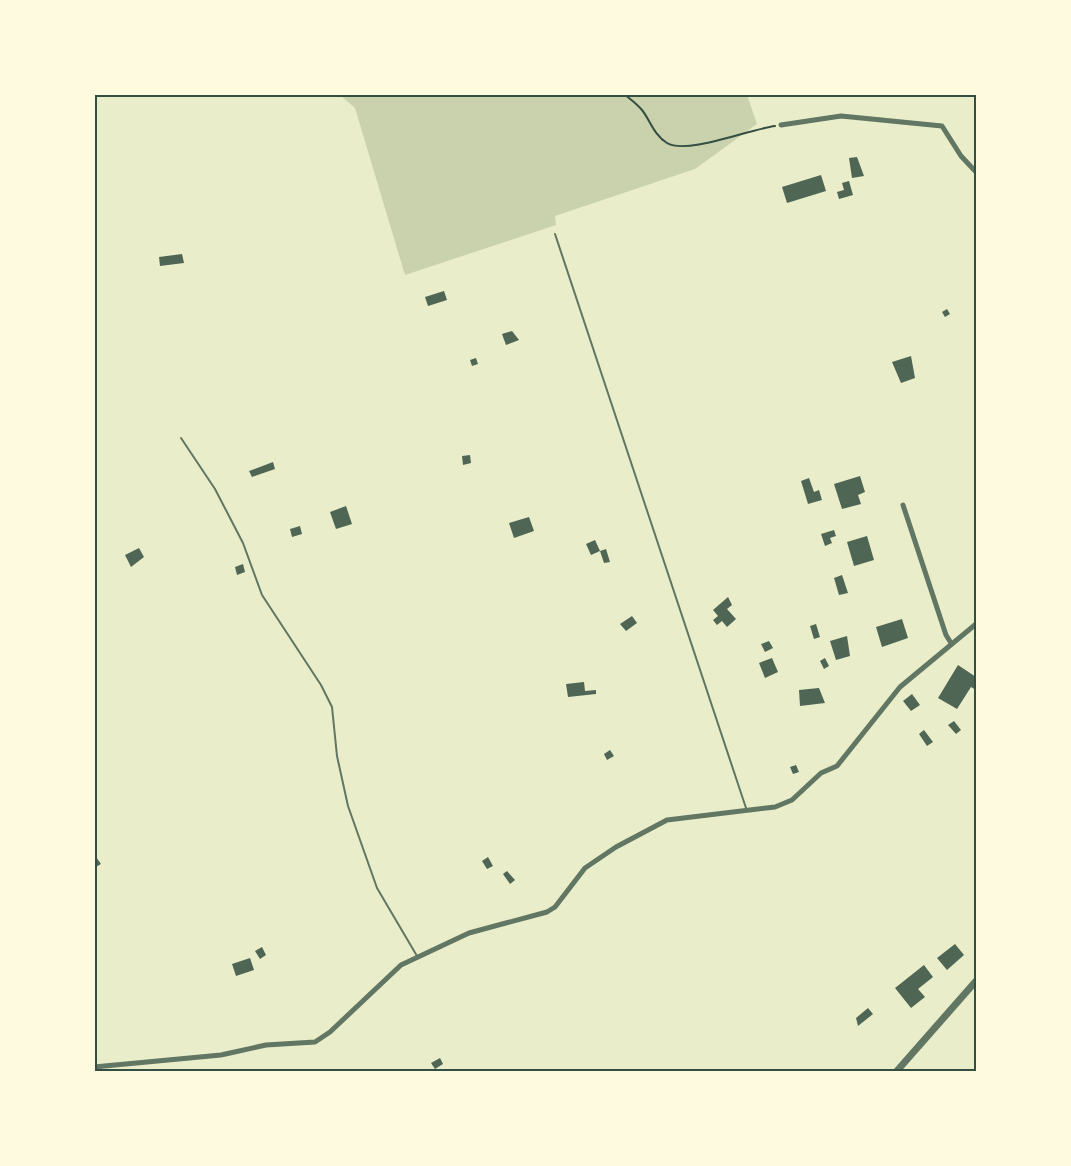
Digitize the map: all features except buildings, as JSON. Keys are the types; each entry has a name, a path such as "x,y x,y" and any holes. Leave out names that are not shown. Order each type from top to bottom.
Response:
{"street":[{"path":"781,125 841,116 942,126 961,156 976,172"},
{"path":"903,505 946,635 951,642"},
{"path":"94,1067 221,1055 266,1045 315,1042 330,1032 401,965 469,933 547,912 555,907 585,868 616,847 667,820 774,807 792,800 821,773 837,766 900,687 951,642 976,624"},
{"path":"896,1071 976,981"}],"lane":[{"path":"555,234 747,811"},
{"path":"181,438 215,489 243,543 262,595 321,685 332,707 337,756 348,806 377,888 417,956"}],"path":[{"path":"624,94 642,109 657,133 674,145 690,146 781,125"}],"green space":[{"path":"340,95 747,95 757,124 695,169 555,216 556,225 405,275 355,108"}]}
